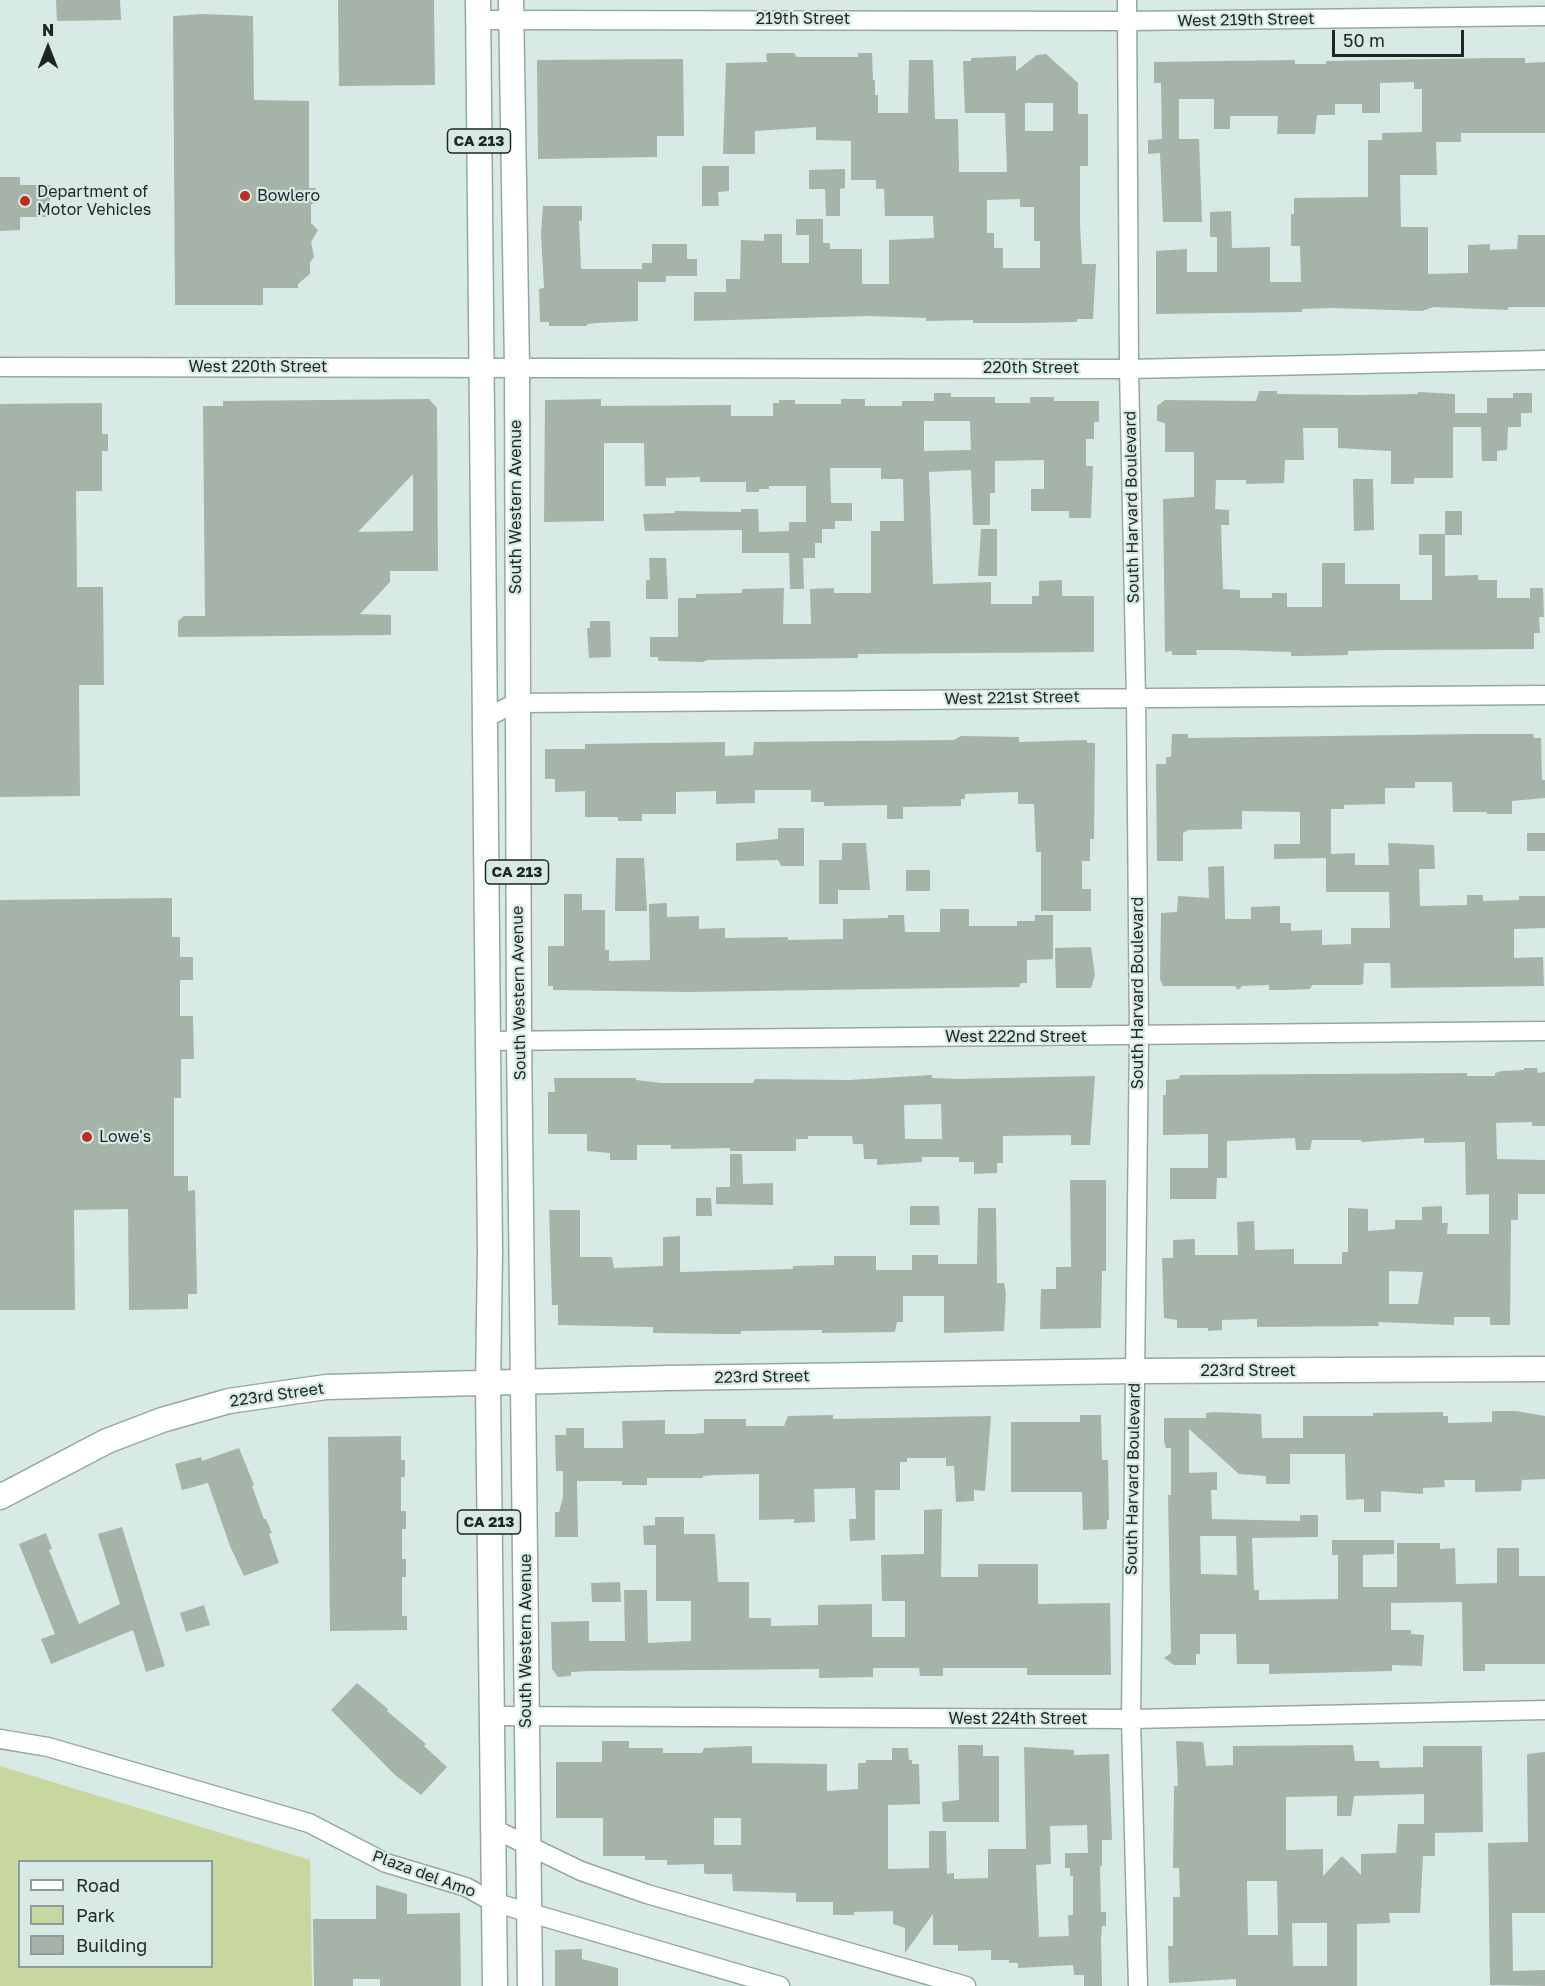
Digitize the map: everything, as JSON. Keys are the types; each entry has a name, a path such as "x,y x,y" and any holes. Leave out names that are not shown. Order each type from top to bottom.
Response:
{"main road":[{"name":"South Western Avenue","path":"478,10 483,719 490,1252 488,1384 495,1986"},
{"name":"South Western Avenue","path":"511,10 517,367 516,703 530,1986"},
{"name":"223rd Street","path":"0,1497 107,1441 162,1420 219,1403 266,1394 326,1387 523,1384 668,1378 1134,1371 1545,1369"}],"street":[{"name":"South Harvard Boulevard","path":"1127,0 1129,369 1136,697 1139,1036 1131,1719 1138,1986"},
{"name":"219th Street","path":"478,10 1128,21"},
{"name":"West 219th Street","path":"1128,21 1545,16"},
{"name":"220th Street","path":"517,367 1129,369 1545,360"},
{"name":"West 220th Street","path":"0,367 517,367"},
{"name":"West 221st Street","path":"483,719 516,703 1545,695"},
{"name":"West 222nd Street","path":"487,1041 1545,1031"},
{"name":"West 224th Street","path":"491,1716 526,1718 1131,1719 1545,1710"},
{"name":"Plaza del Amo","path":"0,1739 48,1747 309,1823 386,1863 466,1887 493,1902 780,1986"},
{"path":"492,1828 581,1871 647,1894 966,1986"}],"green space":[{"path":"0,1766 310,1860 312,1986 0,1986"}],"building":[{"path":"56,0 120,0 121,20 57,21"},
{"path":"338,0 434,0 435,85 339,86"},
{"name":"Bowlero","path":"204,14 253,16 254,100 309,101 309,188 316,188 316,203 311,204 311,223 318,230 311,242 314,257 310,262 310,274 298,284 298,288 263,288 263,305 175,305 173,16"},
{"path":"794,53 797,57 858,57 858,53 872,53 878,113 908,113 909,60 933,60 935,119 958,119 959,172 1007,172 1005,113 965,113 963,61 971,61 971,58 1016,56 1016,71 1037,55 1046,54 1078,83 1078,114 1088,114 1088,166 1080,166 1080,225 1082,264 1096,264 1093,319 1077,319 1077,322 973,323 973,320 926,321 926,318 869,316 694,321 694,292 726,292 726,279 740,279 741,240 764,241 764,234 782,234 782,263 809,263 809,235 796,235 796,219 823,219 823,243 830,243 830,249 862,249 862,284 889,284 889,240 934,238 933,216 885,216 884,189 876,189 876,180 851,180 851,141 816,140 816,127 755,131 755,154 723,154 726,63 767,62 766,54","holes":["1025,103 1053,103 1053,131 1025,131","1020,199 1020,207 1034,207 1034,241 1040,241 1040,268 1003,268 1003,248 994,248 994,233 987,233 987,200"]},
{"path":"1525,58 1525,63 1545,62 1545,133 1461,133 1461,142 1436,142 1437,175 1400,175 1401,227 1428,227 1428,274 1468,273 1468,245 1490,244 1490,250 1517,249 1518,235 1545,235 1545,307 1508,307 1508,310 1433,307 1422,311 1333,308 1302,309 1302,312 1156,314 1156,251 1187,249 1187,272 1217,272 1217,237 1210,237 1210,212 1231,211 1232,248 1270,247 1270,282 1301,282 1300,246 1291,246 1291,214 1294,214 1294,198 1368,197 1368,140 1382,140 1382,133 1422,132 1422,89 1414,89 1414,82 1380,83 1380,113 1362,113 1362,104 1335,104 1335,115 1317,115 1315,134 1277,134 1278,116 1230,116 1230,129 1214,129 1214,99 1179,99 1179,139 1199,139 1202,222 1163,222 1160,153 1148,154 1148,140 1162,139 1161,83 1154,83 1154,62 1295,60 1295,64 1326,64 1326,61"},
{"path":"683,59 684,136 657,136 657,157 538,159 537,60"},
{"path":"702,166 729,166 729,191 718,192 719,206 702,206"},
{"path":"845,169 845,188 840,189 840,216 826,216 825,189 809,189 809,170"},
{"name":"Department of Motor Vehicles","path":"0,177 20,177 20,185 50,185 50,217 20,217 20,230 0,231"},
{"path":"543,206 582,206 582,221 579,221 581,269 642,269 642,263 652,263 652,244 687,244 687,259 697,259 697,276 666,276 666,282 638,282 638,321 597,323 587,324 587,326 549,326 549,322 540,322 539,289 544,288 541,234"},
{"path":"1259,391 1277,391 1277,394 1358,395 1418,394 1418,392 1455,394 1455,413 1487,413 1487,398 1513,398 1513,393 1532,393 1532,413 1521,413 1521,427 1508,427 1507,450 1497,451 1497,461 1482,461 1481,427 1453,427 1453,478 1414,478 1414,484 1391,484 1391,451 1338,448 1338,428 1303,428 1304,460 1285,460 1284,483 1246,484 1246,480 1216,480 1215,509 1229,510 1229,525 1221,525 1223,589 1240,590 1240,598 1272,598 1272,593 1287,593 1287,607 1322,607 1322,563 1345,563 1345,584 1400,584 1400,600 1432,600 1432,555 1419,555 1419,534 1445,534 1445,576 1478,575 1478,580 1497,580 1497,598 1530,598 1530,588 1543,588 1544,617 1539,617 1540,633 1534,633 1534,649 1348,651 1348,655 1303,656 1291,656 1291,652 1231,650 1196,650 1197,655 1172,655 1172,651 1165,652 1163,499 1194,497 1194,452 1165,452 1165,423 1157,421 1157,406 1165,400 1256,401"},
{"path":"934,393 951,393 951,397 995,397 995,403 1030,403 1030,397 1054,397 1054,401 1099,401 1099,422 1094,422 1094,439 1086,439 1086,466 1093,466 1091,518 1069,518 1069,511 1031,511 1031,489 1044,489 1044,460 995,461 995,493 990,493 990,525 973,525 971,470 929,472 933,584 991,582 991,604 1032,604 1032,596 1039,596 1039,581 1062,580 1062,596 1094,596 1094,652 858,654 858,658 707,660 703,662 658,661 658,657 650,657 650,637 678,637 678,598 696,598 696,594 742,593 742,589 784,588 783,624 811,624 810,589 834,588 834,593 871,593 871,531 880,531 880,521 904,521 903,479 881,479 881,468 830,468 831,503 852,503 852,521 835,521 835,529 822,529 822,543 815,543 815,558 803,558 804,589 790,589 789,553 742,553 742,530 645,531 643,514 675,513 675,511 741,512 741,509 758,509 759,532 789,531 789,522 806,522 806,486 769,486 769,489 759,489 759,492 746,492 746,482 700,482 700,477 666,478 666,486 645,486 644,443 604,443 604,521 544,522 545,400 601,399 601,406 731,405 731,416 773,416 773,403 779,403 779,400 795,400 795,404 841,404 841,399 865,399 865,406 902,406 902,401 934,401","holes":["924,421 970,421 971,450 924,451"]},
{"path":"429,399 437,408 438,571 390,571 390,582 360,614 391,615 391,635 178,637 178,621 184,616 205,616 203,406 223,406 223,401","holes":["413,474 413,531 358,532"]},
{"path":"102,403 102,434 108,434 108,451 102,451 102,491 76,491 77,587 103,587 104,685 79,685 80,796 0,797 0,404"},
{"path":"1353,479 1373,479 1374,530 1354,531"},
{"path":"1445,511 1462,511 1462,535 1445,535"},
{"path":"981,529 997,529 997,576 978,576"},
{"path":"649,558 666,558 668,599 646,599 646,580 650,580"},
{"path":"590,621 610,621 611,657 589,658 587,628 590,628"},
{"path":"1172,734 1188,734 1188,738 1533,734 1534,738 1541,738 1545,798 1512,801 1512,814 1453,812 1452,782 1415,782 1415,788 1385,788 1385,804 1344,805 1344,809 1331,809 1331,854 1355,853 1355,865 1389,865 1388,843 1434,845 1435,869 1419,869 1420,906 1467,905 1467,895 1483,895 1483,901 1519,900 1519,896 1545,896 1545,928 1514,929 1514,958 1543,957 1544,986 1391,988 1390,963 1364,963 1363,984 1360,985 1312,985 1310,989 1287,990 1269,990 1269,985 1242,986 1238,990 1235,986 1163,986 1160,979 1161,913 1177,912 1178,896 1209,898 1208,867 1224,866 1225,919 1251,919 1251,907 1280,906 1280,923 1291,923 1291,931 1322,930 1322,945 1351,944 1351,928 1390,928 1389,892 1326,892 1326,858 1274,859 1274,844 1300,844 1300,812 1242,811 1242,829 1188,830 1183,833 1183,861 1157,861 1156,764 1166,764 1166,757 1171,757"},
{"path":"961,736 1019,737 1019,742 1087,740 1087,743 1095,743 1094,839 1090,839 1090,861 1082,861 1082,889 1091,889 1091,911 1041,911 1041,852 1036,852 1034,804 1018,804 1018,792 965,794 965,799 961,799 961,806 903,807 903,819 887,819 887,805 824,806 824,802 811,802 811,790 755,790 755,803 716,804 716,791 676,792 676,814 642,814 642,821 618,821 618,817 585,817 585,791 555,792 555,779 545,779 545,749 585,749 585,744 725,742 725,756 753,755 754,742 954,740"},
{"path":"778,828 804,828 804,866 781,866 778,860 736,861 736,843 778,839"},
{"path":"1527,833 1545,833 1545,851 1527,851"},
{"path":"842,843 866,843 870,890 838,890 838,904 819,904 819,860 842,860"},
{"path":"616,858 644,858 647,911 615,911"},
{"path":"906,870 930,870 930,891 906,891"},
{"path":"564,894 582,894 582,910 605,910 605,950 609,950 609,961 650,960 649,904 667,903 667,917 699,916 699,929 725,928 725,938 788,937 788,940 843,939 843,919 888,918 888,915 904,915 905,932 940,932 940,909 969,909 969,926 1017,926 1017,921 1035,921 1035,915 1053,915 1053,959 1027,960 1027,983 1021,983 1019,987 688,992 553,990 553,986 548,986 548,946 564,946"},
{"name":"Lowe's","path":"172,898 172,937 180,937 180,957 193,957 193,980 180,980 180,1016 193,1016 194,1059 181,1059 181,1098 174,1098 174,1176 188,1176 188,1191 195,1190 197,1294 188,1294 188,1309 129,1310 128,1209 74,1210 75,1310 0,1310 0,900"},
{"path":"1091,947 1095,975 1091,988 1056,988 1055,948"},
{"path":"1524,1068 1537,1068 1538,1073 1545,1072 1545,1126 1532,1126 1532,1122 1496,1123 1497,1159 1545,1160 1545,1194 1518,1194 1518,1220 1511,1220 1510,1325 1490,1325 1490,1317 1454,1317 1454,1325 1378,1322 1379,1326 1257,1327 1257,1319 1222,1320 1222,1330 1208,1331 1208,1328 1177,1328 1177,1320 1164,1318 1162,1258 1173,1258 1173,1240 1195,1239 1195,1255 1238,1255 1237,1222 1254,1221 1255,1250 1294,1249 1294,1264 1342,1264 1342,1252 1348,1252 1348,1208 1368,1209 1368,1231 1395,1229 1395,1220 1422,1220 1422,1207 1442,1206 1442,1223 1448,1223 1447,1234 1489,1234 1489,1194 1466,1195 1465,1142 1424,1143 1424,1138 1361,1142 1361,1140 1312,1140 1310,1150 1296,1150 1295,1138 1227,1141 1227,1178 1217,1178 1216,1199 1170,1199 1170,1168 1208,1168 1208,1134 1163,1135 1163,1095 1166,1095 1166,1080 1178,1079 1181,1075 1467,1073 1467,1076 1495,1076 1495,1073 1502,1071 1524,1070","holes":["1389,1271 1423,1272 1418,1304 1389,1304"]},
{"path":"932,1075 932,1078 958,1079 1095,1076 1090,1145 1071,1145 1071,1135 1003,1136 1003,1163 997,1163 997,1173 974,1174 974,1162 959,1162 959,1157 922,1157 922,1162 877,1165 877,1159 864,1159 863,1144 853,1144 852,1136 808,1136 808,1139 796,1139 796,1151 730,1151 730,1148 671,1149 671,1145 637,1145 637,1160 610,1160 610,1153 587,1151 587,1134 548,1134 548,1092 555,1092 554,1078 636,1078 636,1080 661,1083 753,1083 755,1079 849,1080","holes":["941,1104 942,1139 905,1139 904,1105"]},
{"path":"730,1154 742,1154 743,1184 773,1183 773,1205 716,1204 716,1187 730,1187"},
{"path":"1070,1180 1106,1180 1106,1271 1102,1271 1101,1328 1040,1329 1041,1289 1056,1289 1056,1267 1071,1267"},
{"path":"696,1198 711,1198 712,1216 696,1216"},
{"path":"910,1206 939,1206 940,1225 910,1225"},
{"path":"978,1208 996,1208 997,1283 1004,1283 1006,1293 1004,1331 944,1333 944,1296 903,1296 903,1322 897,1322 895,1332 822,1333 822,1330 741,1331 741,1334 653,1333 653,1327 558,1325 558,1305 552,1305 549,1210 580,1210 580,1257 612,1257 614,1268 663,1266 663,1237 680,1236 680,1272 793,1269 793,1266 834,1265 834,1256 876,1256 876,1270 912,1270 912,1255 938,1255 938,1264 977,1264"},
{"path":"1492,1411 1516,1411 1545,1416 1545,1479 1522,1480 1521,1491 1475,1492 1475,1480 1444,1480 1445,1487 1423,1488 1423,1494 1381,1491 1381,1512 1364,1512 1364,1499 1346,1500 1345,1454 1290,1454 1290,1484 1266,1484 1266,1476 1239,1474 1189,1429 1189,1473 1217,1472 1217,1490 1211,1490 1212,1519 1300,1521 1300,1515 1318,1515 1318,1537 1252,1538 1254,1590 1259,1590 1259,1600 1338,1599 1338,1555 1332,1555 1332,1540 1394,1540 1394,1554 1363,1555 1363,1587 1397,1587 1397,1543 1440,1543 1440,1549 1455,1548 1456,1584 1497,1583 1497,1548 1519,1548 1519,1576 1545,1576 1545,1664 1485,1664 1485,1671 1463,1671 1462,1602 1391,1603 1391,1630 1411,1630 1411,1634 1424,1635 1422,1666 1392,1665 1392,1671 1269,1674 1269,1664 1237,1664 1236,1634 1200,1634 1200,1654 1196,1654 1196,1665 1174,1665 1164,1658 1171,1653 1168,1495 1171,1495 1171,1448 1166,1448 1164,1441 1164,1418 1206,1418 1206,1413 1214,1412 1261,1414 1262,1438 1303,1438 1303,1416 1373,1416 1373,1413 1443,1412 1443,1416 1448,1416 1448,1423 1492,1422","holes":["1200,1536 1236,1536 1237,1575 1201,1574"]},
{"path":"833,1415 833,1419 991,1416 985,1491 974,1490 974,1501 956,1502 954,1466 946,1466 946,1458 907,1458 907,1462 900,1462 900,1490 875,1490 875,1540 850,1541 849,1519 856,1519 855,1488 814,1489 815,1522 794,1523 794,1519 759,1520 759,1474 715,1475 703,1476 703,1478 647,1478 647,1485 622,1485 622,1481 577,1481 578,1537 555,1537 555,1512 559,1512 563,1497 563,1471 556,1471 555,1435 566,1435 566,1428 584,1428 584,1448 623,1448 622,1421 665,1420 665,1434 692,1434 704,1433 704,1419 746,1419 746,1426 784,1426 788,1416"},
{"path":"1080,1415 1101,1415 1102,1460 1108,1460 1109,1520 1107,1520 1107,1529 1083,1530 1082,1492 1011,1492 1011,1422 1080,1422"},
{"path":"401,1436 401,1460 405,1460 405,1477 401,1477 401,1511 406,1511 406,1529 402,1529 402,1559 406,1559 406,1577 402,1577 402,1616 407,1616 407,1630 330,1631 328,1437"},
{"path":"239,1448 254,1485 252,1486 264,1519 272,1533 269,1534 279,1563 244,1576 230,1546 208,1483 182,1490 175,1464 201,1457 202,1461"},
{"path":"942,1509 941,1577 978,1577 978,1564 1038,1564 1038,1604 1110,1603 1111,1675 1027,1675 1027,1668 943,1668 943,1676 920,1676 919,1668 873,1668 873,1677 819,1678 819,1669 589,1671 571,1672 571,1676 558,1677 552,1669 551,1622 589,1621 589,1641 625,1641 624,1590 647,1590 648,1643 691,1641 691,1601 656,1601 656,1545 644,1545 643,1526 655,1525 655,1517 684,1517 684,1534 715,1534 718,1582 749,1582 749,1618 771,1618 771,1626 818,1625 818,1605 872,1604 872,1637 905,1637 905,1601 882,1601 881,1555 924,1554 924,1510"},
{"path":"122,1527 165,1666 146,1672 133,1630 51,1664 41,1639 55,1634 19,1544 46,1533 52,1549 49,1550 79,1624 120,1604 98,1534"},
{"path":"620,1582 621,1602 592,1602 591,1583"},
{"path":"204,1605 210,1625 186,1632 180,1613"},
{"path":"357,1683 426,1744 424,1746 447,1767 421,1795 395,1775 331,1710"},
{"path":"602,1741 629,1741 629,1748 663,1748 663,1753 702,1753 704,1748 752,1746 752,1763 827,1764 827,1791 858,1789 858,1763 866,1763 866,1760 892,1760 892,1748 908,1748 909,1760 912,1760 912,1764 919,1764 920,1804 888,1805 888,1869 929,1868 929,1831 946,1831 947,1874 954,1873 954,1879 988,1878 988,1849 1026,1849 1024,1747 1074,1750 1074,1755 1109,1754 1112,1840 1102,1840 1102,1866 1100,1866 1101,1912 1106,1912 1106,1926 1102,1926 1101,1941 1102,1986 1084,1986 1084,1975 1074,1975 1073,1965 1018,1968 1018,1963 1009,1963 1009,1960 991,1960 991,1950 958,1951 958,1945 933,1945 933,1914 905,1953 905,1928 893,1924 893,1911 833,1915 833,1902 796,1902 796,1893 733,1891 732,1874 704,1873 704,1864 667,1865 667,1860 645,1860 645,1856 603,1856 603,1818 556,1818 556,1762 602,1762","holes":["714,1818 741,1818 741,1845 714,1845","1087,1825 1088,1853 1065,1853 1065,1868 1070,1868 1070,1876 1073,1876 1073,1915 1068,1915 1069,1936 1039,1937 1036,1865 1051,1864 1050,1826"]},
{"path":"1176,1741 1203,1742 1206,1766 1233,1765 1233,1746 1353,1745 1355,1761 1379,1761 1380,1768 1423,1767 1423,1746 1482,1746 1483,1832 1435,1833 1435,1856 1423,1856 1420,1913 1389,1913 1390,1923 1357,1924 1357,1986 1236,1986 1236,1979 1169,1983 1168,1946 1173,1946 1173,1897 1180,1897 1179,1868 1173,1868 1174,1786 1178,1786","holes":["1424,1794 1424,1824 1398,1824 1396,1853 1361,1854 1361,1875 1342,1856 1323,1876 1323,1849 1286,1850 1286,1797 1337,1796 1337,1816 1351,1816 1354,1796","1247,1881 1277,1881 1278,1935 1248,1935","1292,1923 1327,1923 1327,1966 1293,1966"]},
{"path":"958,1745 983,1745 983,1756 999,1756 999,1822 943,1822 942,1802 959,1800"},
{"path":"1545,1752 1545,1913 1512,1913 1513,1971 1545,1970 1545,1986 1490,1985 1488,1843 1528,1842 1527,1754"},
{"path":"376,1885 407,1894 407,1914 460,1913 461,1986 380,1986 380,1979 353,1979 353,1986 314,1986 313,1919 376,1919"},
{"path":"582,1949 582,1959 618,1968 618,1986 555,1986 555,1950"}],"place":[{"name":"Bowlero","path":"245,196"},
{"name":"Department of Motor Vehicles","path":"25,201"},
{"name":"Lowe's","path":"87,1137"}]}
